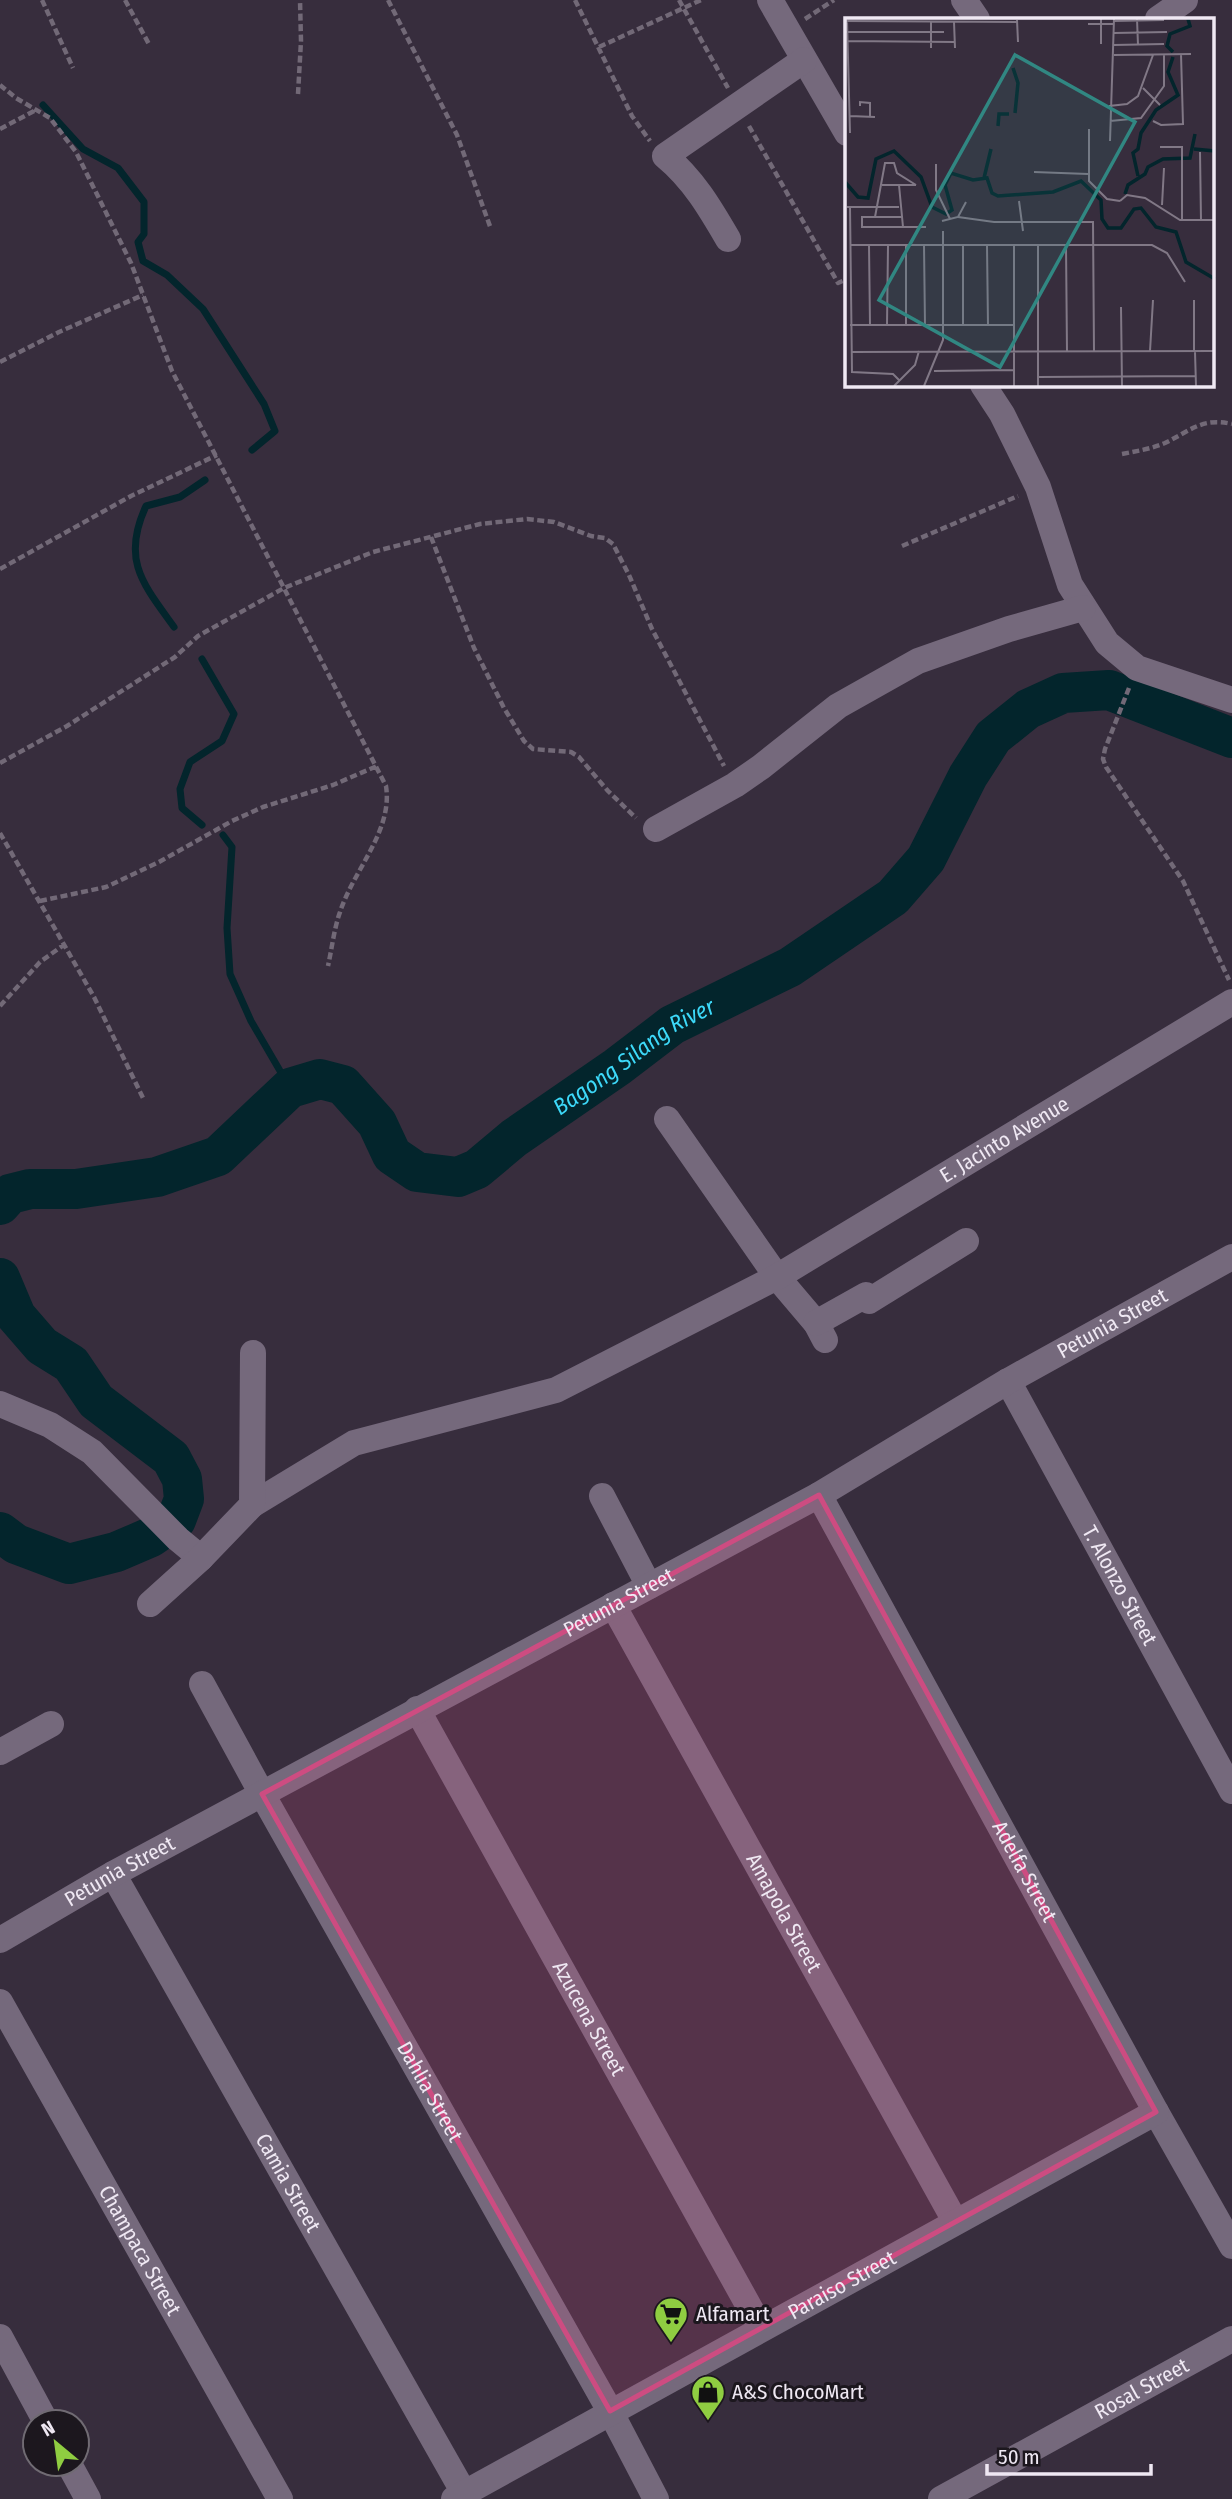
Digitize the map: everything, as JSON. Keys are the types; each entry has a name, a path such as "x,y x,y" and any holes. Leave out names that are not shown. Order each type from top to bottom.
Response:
{"street":[{"path":"770,0 845,130"},
{"path":"964,0 976,18"},
{"path":"1162,18 1185,0"},
{"path":"728,239 705,198 665,156 804,60"},
{"path":"984,387 1002,414 1038,487 1070,585 1107,643 1137,668 1232,700"},
{"path":"656,828 735,785 838,706 918,661 1009,629 1083,608"},
{"name":"E. Jacinto Avenue","path":"150,1604 201,1558 253,1505 354,1443 556,1390 777,1277 1232,1002"},
{"path":"667,1119 777,1277 820,1331 866,1296 870,1301 967,1241"},
{"name":"Petunia Street","path":"0,1940 113,1874 819,1495 1008,1381 1229,1264"},
{"path":"253,1353 253,1505"},
{"name":"T. Alonzo Street","path":"1008,1381 1232,1791"},
{"path":"0,1404 50,1424 92,1452 178,1539 201,1558"},
{"name":"Adelfa Street","path":"819,1495 1232,2246"},
{"path":"602,1496 649,1586"},
{"name":"Amapola Street","path":"613,1605 955,2221"},
{"name":"Dahlia Street","path":"202,1685 610,2411 656,2499"},
{"name":"Azucena Street","path":"417,1709 761,2328"},
{"path":"0,1752 51,1724"},
{"name":"Camia Street","path":"113,1874 459,2496"},
{"name":"Champaca Street","path":"0,2002 280,2499"},
{"name":"Paraiso Street","path":"459,2496 1156,2112"},
{"path":"0,2337 38,2408"},
{"name":"Rosal Street","path":"941,2499 1232,2339"},
{"path":"77,2478 88,2499"}],"path":[{"path":"42,0 72,68"},
{"path":"125,0 150,46"},
{"path":"298,94 300,0"},
{"path":"388,0 457,135 491,229"},
{"path":"575,0 632,116 642,133 665,156"},
{"path":"679,0 838,284 845,280"},
{"path":"599,47 701,0"},
{"path":"787,31 834,0"},
{"path":"0,85 50,118 76,152 115,228 172,371 386,786 388,801 384,823 354,877 339,914 328,966"},
{"path":"0,129 37,109"},
{"path":"0,362 142,295"},
{"path":"1122,454 1147,450 1203,423 1213,421 1232,424"},
{"path":"0,569 142,491 217,455"},
{"path":"902,547 1038,487"},
{"path":"0,763 97,707 175,657 198,636 284,588 373,552 480,524 527,519 554,522 605,538 613,544 652,629 735,785"},
{"path":"431,537 474,648 524,741 533,749 571,752 579,757 635,818 656,828"},
{"path":"1133,677 1103,759 1183,881 1232,987"},
{"path":"40,901 106,887 263,807 333,785 377,766"},
{"path":"0,832 65,944 144,1100"},
{"path":"0,1006 40,962 65,944"}],"highlighted area":[{"path":"819,1495 1156,2112 610,2411 262,1794"}],"waterway":[{"path":"43,105 83,149 118,168 144,202 144,234 138,242 143,261 167,275 203,309 264,404 275,431 252,450"},
{"path":"174,627 153,598 139,571 135,542 146,506 180,497 205,480"},
{"path":"202,659 234,714 222,741 190,762 180,789 182,808 202,825"},
{"name":"Bagong Silang River","path":"0,1205 10,1194 30,1189 76,1189 157,1177 218,1156 290,1088 320,1079 343,1085 377,1123 392,1155 417,1172 458,1177 477,1169 514,1138 617,1067 672,1025 790,967 893,897 926,859 968,776 993,737 1028,709 1063,693 1109,690 1232,738"},
{"path":"223,835 232,847 227,928 230,974 251,1021 290,1088"},
{"name":"Bagong Silang River","path":"0,1278 16,1316 42,1346 71,1364 96,1401 171,1458 182,1479 184,1499 176,1520 151,1537 116,1552 69,1564 16,1544 0,1532"}],"place":[{"name":"Alfamart","path":"671,2344"},
{"name":"A&S ChocoMart","path":"708,2422"}]}
